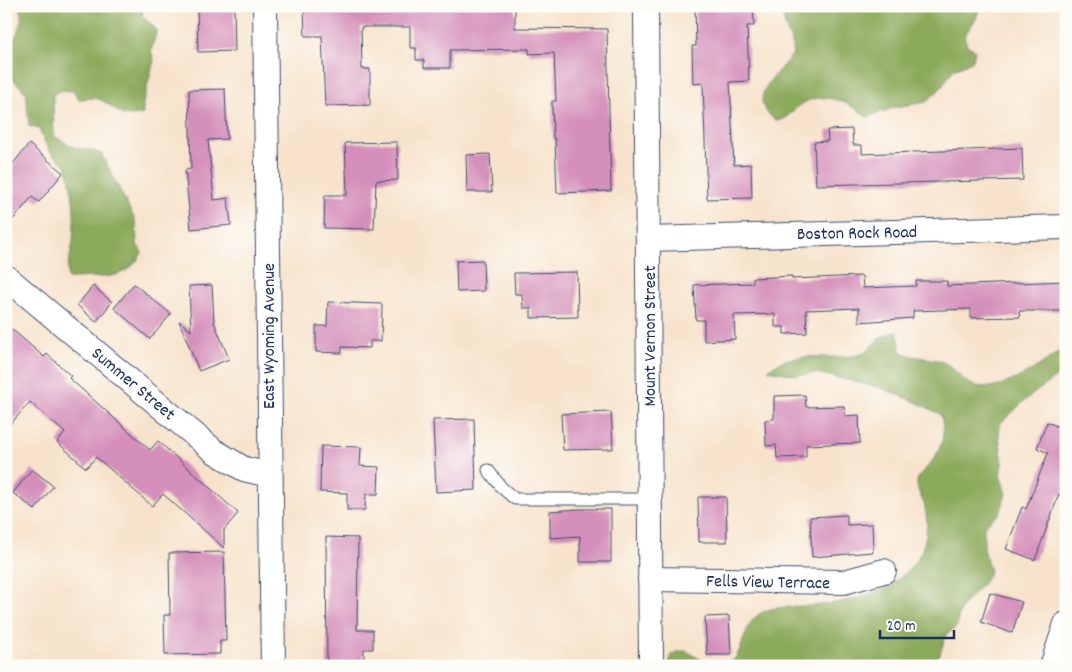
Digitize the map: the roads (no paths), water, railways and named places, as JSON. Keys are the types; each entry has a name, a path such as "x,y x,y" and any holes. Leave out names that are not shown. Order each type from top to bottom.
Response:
{"street":[{"name":"East Wyoming Avenue","path":"265,6 269,475 273,666"},
{"name":"Mount Vernon Street","path":"646,6 651,666"},
{"name":"Boston Rock Road","path":"648,239 1066,227"},
{"name":"Summer Street","path":"6,277 214,451 244,469 269,475"},
{"name":"Fells View Terrace","path":"650,579 844,582 884,571"},
{"path":"1052,666 1066,624"}],"lane":[{"path":"488,470 502,488 515,499 650,499"}]}
